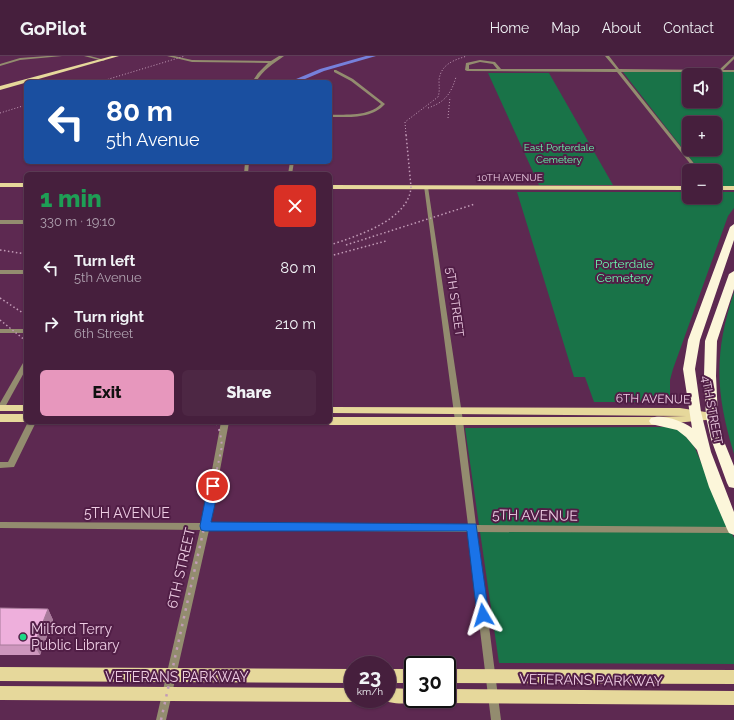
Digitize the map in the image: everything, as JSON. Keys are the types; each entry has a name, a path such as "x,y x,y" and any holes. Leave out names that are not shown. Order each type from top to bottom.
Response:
{"highway":[{"name":"4TH STREET","path":"734,227 694,340 689,369 696,416 704,452 716,487 734,530"},
{"name":"4TH STREET","path":"734,274 711,341 712,416 717,439 734,483"},
{"path":"655,421 674,423 684,428 693,435 704,452"}],"main road":[{"path":"29,80 117,56"},
{"path":"0,88 24,81"},
{"path":"0,185 24,185"},
{"name":"10TH AVENUE","path":"332,187 682,188"},
{"path":"722,188 734,188"},
{"path":"0,409 24,408"},
{"name":"6TH AVENUE","path":"332,410 458,416 655,421 696,416"},
{"name":"6TH AVENUE","path":"332,421 458,416 712,416"},
{"path":"0,418 24,418"},
{"name":"VETERANS PARKWAY","path":"0,674 344,676"},
{"name":"VETERANS PARKWAY","path":"456,676 734,677"},
{"name":"VETERANS PARKWAY","path":"0,693 344,695"},
{"name":"VETERANS PARKWAY","path":"456,696 734,698"}],"street":[{"path":"0,65 20,59 60,56"},
{"path":"86,56 103,60"},
{"path":"169,56 176,59 197,61 270,62"},
{"path":"255,80 257,75 270,62 282,56"},
{"path":"607,56 692,164"},
{"path":"722,69 734,57"},
{"path":"500,70 494,63 480,61 467,64 467,70 682,70"},
{"path":"722,70 734,71"},
{"path":"332,116 369,113 377,110 383,104 352,80 335,71"},
{"name":"5TH STREET","path":"426,187 472,527"},
{"path":"0,222 24,222"},
{"path":"0,272 24,272"},
{"path":"0,331 24,331"},
{"path":"0,409 24,367"},
{"path":"0,466 11,465 31,424"},
{"name":"6TH STREET","path":"161,720 205,526 225,424"},
{"name":"5TH AVENUE","path":"0,525 472,527 734,530"},
{"path":"472,527 496,720"}],"green space":[{"path":"623,72 682,72 682,108 722,108 722,72 734,72 734,186 722,186 722,164 695,164 688,156 722,156 722,116 682,116 682,148"},
{"name":"East Porterdale Cemetery","path":"488,73 549,73 613,185 539,185"},
{"name":"Porterdale Cemetery","path":"517,192 682,192 682,204 722,204 722,192 734,192 734,208 728,216 673,369 670,380 670,402 594,402 585,377 574,377"},
{"path":"734,292 734,454 723,411 719,373 723,334"},
{"path":"669,427 679,429 694,446 734,538 734,664 499,663 465,428"}],"building":[{"name":"Milford Terry Public Library","path":"0,608 48,609 34,645 0,645"}],"waterway":[{"path":"297,80 322,70 373,56"}],"railway":[{"path":"106,80 185,56"},
{"path":"406,135 405,122 438,97 440,75 445,66 453,61 467,56"},
{"path":"428,108 439,103 446,97 452,88 456,77"},
{"path":"448,118 450,97"},
{"path":"0,113 24,106"},
{"path":"332,244 354,237 380,225 401,209 408,199 411,187 406,134"},
{"path":"346,245 475,204"},
{"path":"332,255 386,241"},
{"path":"0,250 24,254"},
{"path":"0,298 24,314"},
{"path":"0,320 24,339"},
{"path":"206,520 222,446 220,432 217,424"},
{"path":"161,720 206,519"}],"place":[{"name":"Milford Terry Public Library","path":"23,637"}],"route":[{"path":"213,486 205,526 472,527 483,615"}]}
